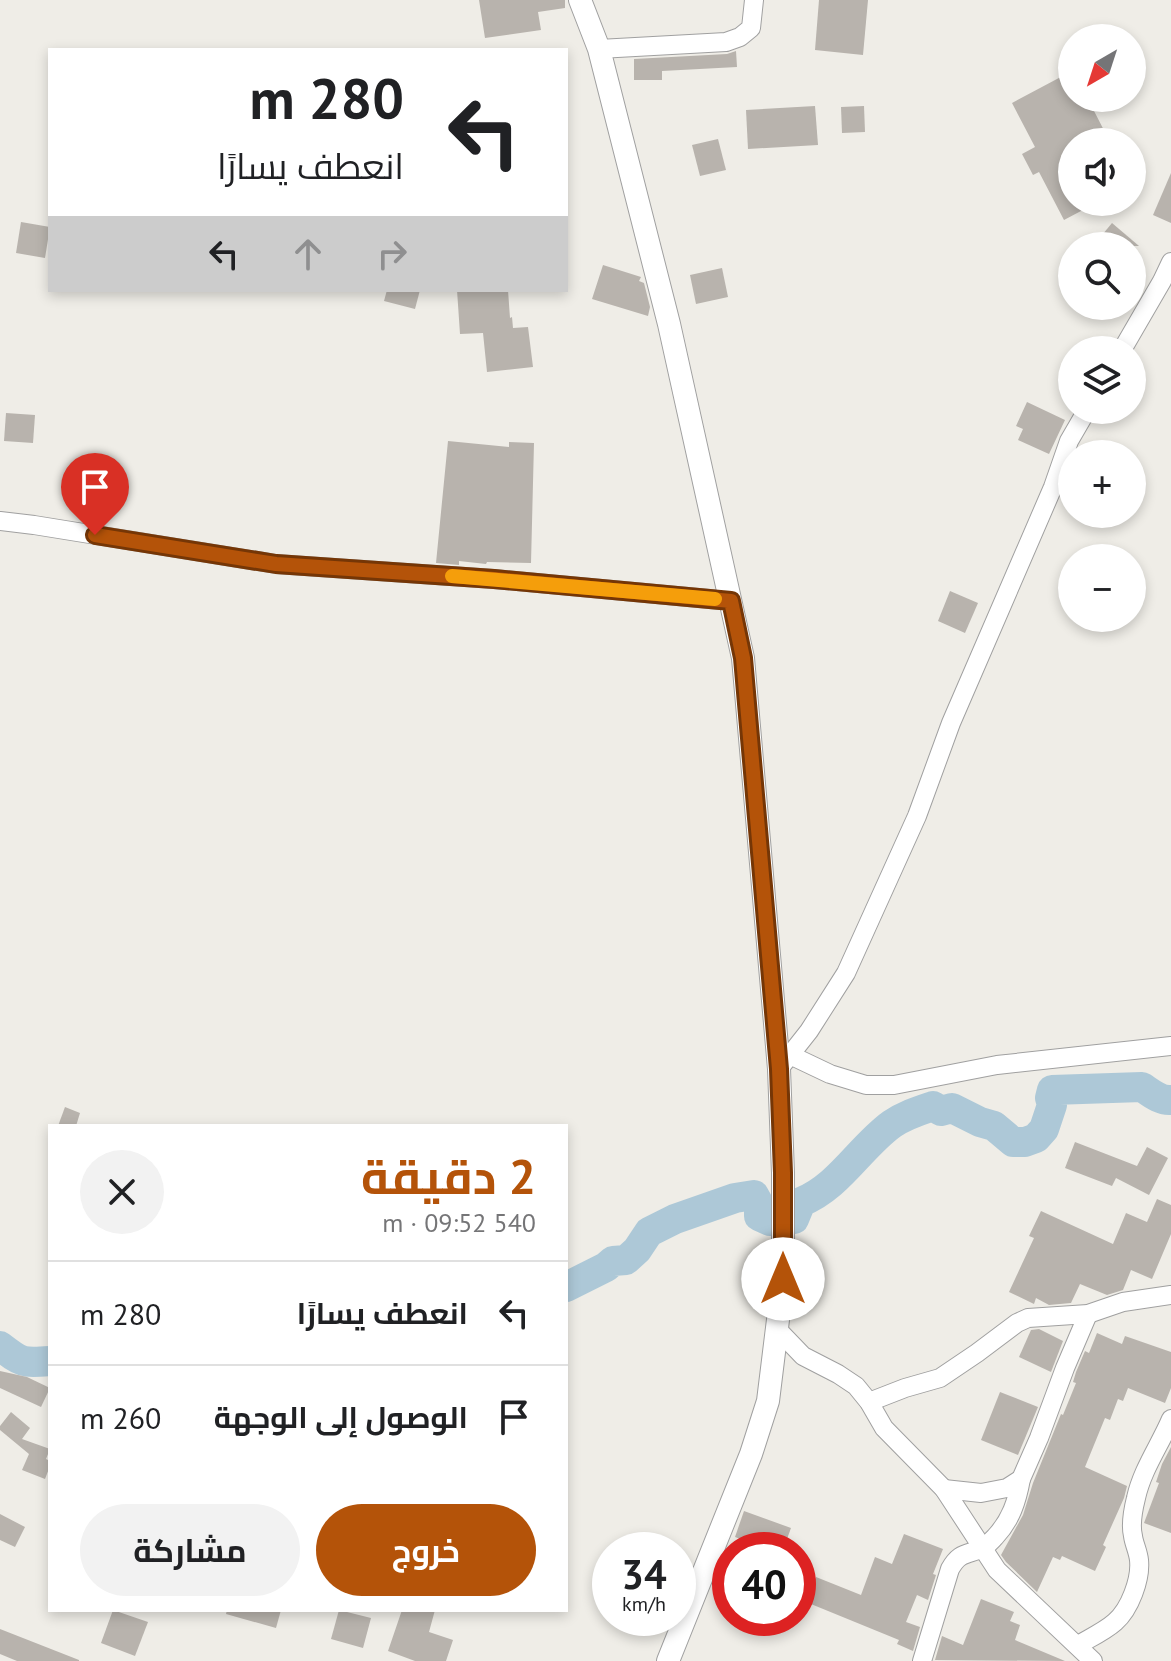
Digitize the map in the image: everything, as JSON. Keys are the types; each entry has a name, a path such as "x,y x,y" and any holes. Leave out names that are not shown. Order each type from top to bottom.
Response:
{"street":[{"path":"580,0 599,49 669,324 743,658 785,1062 783,1279 768,1401 751,1454 668,1661"},
{"path":"599,49 726,42 740,37 751,28 754,0"},
{"path":"1130,336 1171,262"},
{"path":"785,1062 846,973 917,816 951,723 1079,424"},
{"path":"0,521 276,564 494,579 731,601"},
{"path":"785,1062 866,1085 894,1085 997,1065 1171,1046"},
{"path":"869,1402 940,1378 1028,1318 1088,1314 1123,1302 1171,1295"},
{"path":"922,1661 955,1560 964,1553 984,1548 1003,1529 1014,1511 1021,1479 1088,1314"},
{"path":"777,1329 803,1356 856,1386 884,1428 944,1489 997,1570 1084,1654 1124,1612 1134,1588 1140,1571 1132,1525 1136,1495 1171,1419"},
{"path":"944,1489 981,1493 1007,1488 1021,1479"}],"building":[{"path":"479,0 565,0 565,8 538,12 541,30 485,38"},
{"path":"819,0 868,0 863,55 815,50"},
{"path":"736,51 737,67 662,71 662,80 634,80 634,59"},
{"path":"1058,78 1058,112 1095,112 1103,128 1058,128 1058,208 1039,172 1033,175 1022,154 1035,147 1012,103"},
{"path":"815,106 818,145 748,149 746,110"},
{"path":"864,106 865,132 842,133 841,107"},
{"path":"718,139 726,170 700,176 692,145"},
{"path":"1171,173 1171,223 1153,215"},
{"path":"21,222 48,227 45,258 16,253"},
{"path":"1112,223 1123,232 1105,232"},
{"path":"603,265 641,277 639,281 644,283 650,307 648,316 592,299"},
{"path":"722,268 728,297 696,304 690,275"},
{"path":"386,292 419,292 415,309 384,301"},
{"path":"457,292 508,292 513,328 528,327 533,367 487,372 483,333 460,334"},
{"path":"1027,402 1058,417 1058,424 1063,424 1049,454 1018,440 1023,429 1016,426"},
{"path":"6,413 35,415 33,443 4,441"},
{"path":"448,441 509,447 509,442 534,443 531,563 436,563"},
{"path":"950,591 978,603 965,633 938,621"},
{"path":"65,1107 80,1113 77,1124 59,1124"},
{"path":"1075,1142 1137,1166 1147,1147 1168,1158 1149,1195 1116,1178 1112,1186 1065,1168"},
{"path":"1157,1199 1171,1205 1171,1234 1152,1279 1131,1270 1123,1290 1107,1295 1080,1284 1071,1303 1049,1305 1036,1298 1034,1304 1009,1292 1034,1238 1029,1236 1041,1211 1113,1244 1126,1213 1147,1222"},
{"path":"1039,1329 1063,1341 1051,1372 1019,1357 1031,1330"},
{"path":"1097,1333 1122,1344 1125,1336 1171,1352 1171,1388 1165,1403 1128,1388 1123,1401 1118,1399 1110,1420 1105,1418 1085,1467 1127,1486 1103,1545 1106,1547 1095,1571 1062,1556 1060,1560 1053,1557 1037,1592 1001,1555 1023,1515 1033,1483 1076,1383 1073,1382 1076,1372 1085,1351 1089,1353"},
{"path":"0,1371 27,1377 48,1387 48,1392 41,1407 0,1388"},
{"path":"1000,1392 1038,1407 1018,1455 981,1440"},
{"path":"11,1412 30,1428 22,1439 48,1448 45,1479 22,1470 29,1454 0,1430"},
{"path":"1171,1447 1171,1533 1144,1523 1159,1483 1156,1482 1162,1464"},
{"path":"744,1511 791,1528 790,1532 737,1532"},
{"path":"0,1514 25,1527 15,1547 0,1540"},
{"path":"904,1534 943,1549 933,1574 936,1575 928,1600 917,1595 906,1622 920,1627 913,1651 897,1644 899,1640 816,1606 816,1577 861,1595 875,1557 892,1564"},
{"path":"981,1599 1014,1612 1010,1621 1020,1625 1015,1640 1065,1661 935,1660 942,1636 963,1645"},
{"path":"112,1612 148,1622 135,1656 101,1643"},
{"path":"226,1612 280,1612 276,1628"},
{"path":"338,1612 371,1618 363,1648 331,1639"},
{"path":"401,1612 434,1612 429,1632 453,1640 446,1661 415,1661 388,1651"},
{"path":"0,1629 79,1661 17,1661 0,1654"}],"waterway":[{"path":"568,1286 613,1261 626,1260 649,1232 675,1219 735,1198 754,1195 759,1204 759,1216 770,1221 794,1219 801,1202 827,1187 880,1133 902,1118 933,1106 941,1111 952,1108 994,1126 1013,1142 1025,1142 1036,1138 1044,1129 1052,1105 1052,1090 1142,1087 1159,1098 1171,1100"},
{"path":"0,1346 23,1361 48,1361"}],"slow traffic":[{"path":"452,576 715,599"}],"route":[{"path":"95,535 276,564 494,579 731,601 743,658 779,1069 783,1279"}]}
